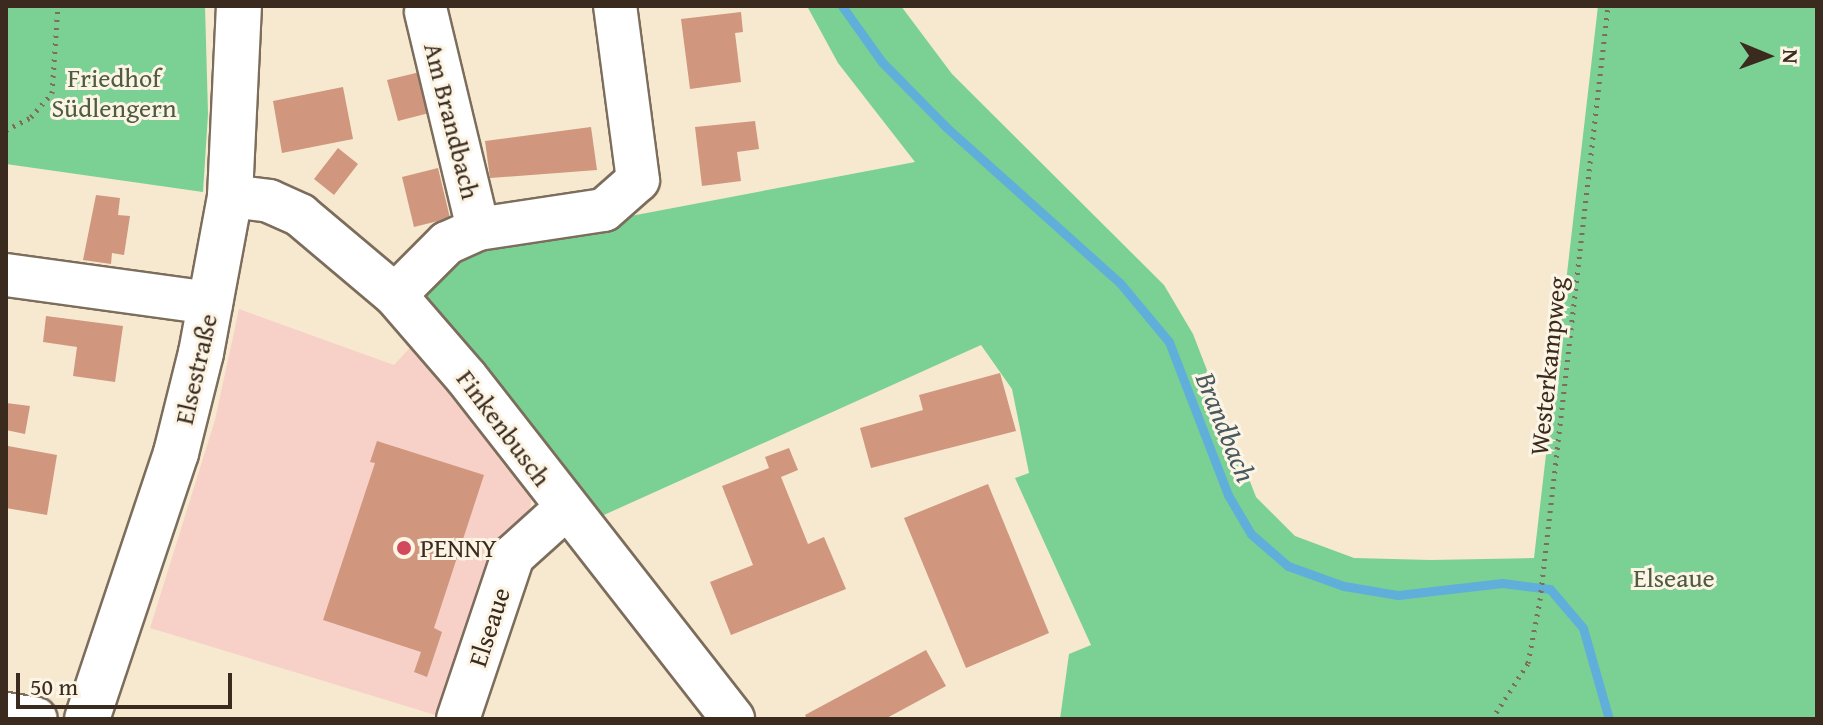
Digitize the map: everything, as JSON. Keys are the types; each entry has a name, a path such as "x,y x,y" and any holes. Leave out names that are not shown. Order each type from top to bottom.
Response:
{"main road":[{"name":"Elsestraße","path":"87,719 176,453 211,303 230,196 239,6"}],"street":[{"name":"Am Brandbach","path":"395,295 447,243 478,229 604,210 638,180 615,6"},
{"name":"Am Brandbach","path":"426,12 478,229"},
{"name":"Finkenbusch","path":"230,196 269,201 300,215 395,295 466,377 565,509 733,719"},
{"path":"6,275 211,303"},
{"name":"Elseaue","path":"458,719 513,556 565,509"},
{"path":"6,714 36,719"}],"path":[{"path":"6,130 31,117 52,93 58,6"},
{"name":"Westerkampweg","path":"1492,719 1528,663 1540,600 1608,6"}],"shaded area":[{"path":"239,309 394,365 418,339 532,495 529,514 442,717 150,628 215,420"}],"green space":[{"name":"Friedhof Südlengern","path":"6,6 205,6 208,114 203,192 6,164"},
{"path":"807,6 901,6 952,74 1164,285 1193,334 1256,497 1295,536 1354,558 1431,560 1534,558 1598,6 1817,6 1817,719 1060,719 1069,654 1091,645 1015,478 1029,473 1012,389 981,345 595,519 425,306 428,279 499,241 915,162 838,63"}],"building":[{"path":"741,12 743,32 735,33 741,82 690,89 681,19"},
{"path":"424,71 433,112 398,121 387,80"},
{"path":"343,87 353,139 282,153 273,101"},
{"path":"755,121 759,149 737,152 741,181 702,186 695,127"},
{"path":"591,127 597,170 490,178 485,141"},
{"path":"338,148 358,164 334,195 314,179"},
{"path":"438,168 450,218 414,227 402,177"},
{"path":"96,195 120,198 118,215 130,216 124,255 112,253 111,264 83,260"},
{"path":"46,316 123,326 115,382 73,376 77,347 43,342"},
{"path":"1000,373 1016,431 871,468 860,428 923,410 919,395"},
{"path":"6,403 30,406 25,434 6,430"},
{"name":"PENNY","path":"377,441 484,475 434,628 442,632 427,677 414,672 421,652 323,620 375,463 370,462"},
{"path":"8,446 57,455 47,515 6,508"},
{"path":"789,448 798,470 781,477 808,544 824,537 846,589 731,635 710,582 753,565 722,486 769,468 765,457"},
{"path":"988,484 1049,633 966,668 904,518"},
{"path":"926,650 946,686 885,719 807,719 805,715"}],"waterway":[{"name":"Brandbach","path":"842,6 882,62 946,127 1120,283 1169,342 1228,495 1251,534 1288,566 1344,586 1398,595 1502,583 1550,589 1583,628 1609,719"}],"place":[{"name":"PENNY","path":"404,548"}]}
